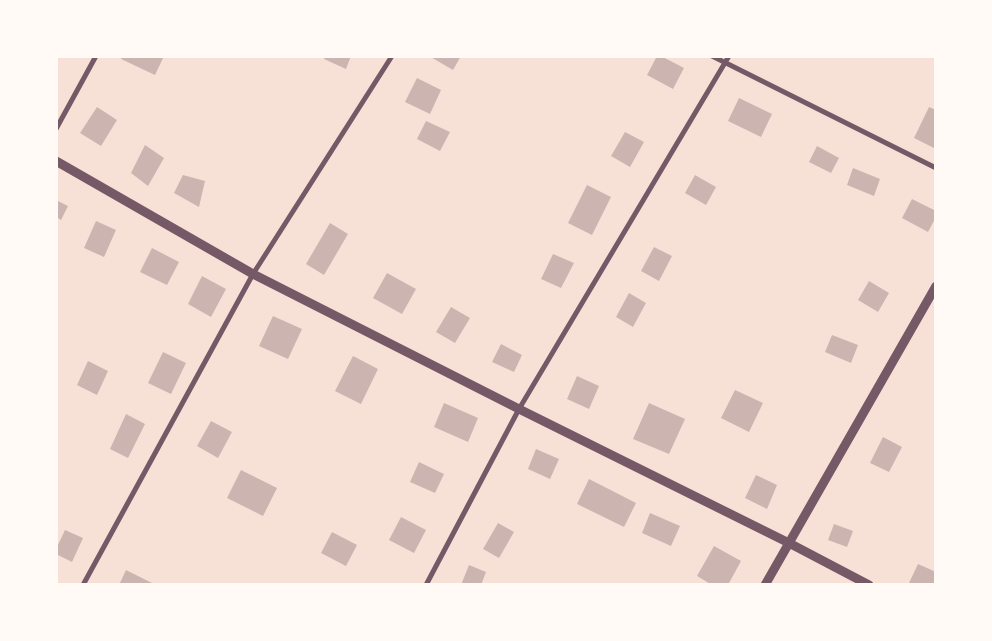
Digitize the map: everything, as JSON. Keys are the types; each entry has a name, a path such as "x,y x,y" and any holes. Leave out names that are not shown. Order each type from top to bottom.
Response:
{"street":[{"path":"56,129 96,56"},
{"path":"83,585 253,274 392,56"},
{"path":"712,56 936,168"},
{"path":"426,585 519,409 729,56"},
{"path":"56,161 253,274 869,585"},
{"path":"765,585 936,286"}],"building":[{"path":"122,56 164,56 155,75 121,59"},
{"path":"326,56 351,56 346,69 324,59"},
{"path":"429,56 461,56 453,70"},
{"path":"657,56 661,56 684,68 673,89 647,75"},
{"path":"417,78 441,90 430,114 405,102"},
{"path":"739,98 772,114 761,137 728,121"},
{"path":"97,107 117,120 101,146 80,133"},
{"path":"929,107 936,110 936,149 914,138"},
{"path":"426,121 450,132 440,151 417,139"},
{"path":"625,132 644,142 630,167 611,156"},
{"path":"145,145 164,158 148,186 131,173"},
{"path":"817,146 839,158 831,173 809,162"},
{"path":"853,168 880,179 874,196 847,185"},
{"path":"183,175 205,181 199,207 174,193"},
{"path":"695,175 716,187 706,205 685,193"},
{"path":"587,185 611,197 592,235 568,223"},
{"path":"912,199 936,211 936,217 928,232 902,218"},
{"path":"56,200 68,206 61,220 56,217"},
{"path":"96,221 116,230 104,257 84,248"},
{"path":"330,223 348,234 324,275 306,264"},
{"path":"654,247 672,256 659,281 641,271"},
{"path":"152,248 179,262 167,285 140,272"},
{"path":"553,254 574,263 561,288 541,279"},
{"path":"387,273 416,289 402,314 373,298"},
{"path":"202,276 226,289 211,317 188,304"},
{"path":"869,281 889,293 878,312 858,300"},
{"path":"629,293 646,303 633,327 616,317"},
{"path":"451,307 470,318 455,343 436,332"},
{"path":"273,316 302,329 288,359 259,346"},
{"path":"832,335 858,345 851,363 825,352"},
{"path":"501,344 522,355 514,372 492,362"},
{"path":"163,352 186,363 171,394 148,383"},
{"path":"353,356 378,369 361,404 335,391"},
{"path":"88,361 108,371 97,395 77,385"},
{"path":"577,376 599,386 589,409 567,399"},
{"path":"735,390 763,403 749,432 721,418"},
{"path":"444,403 478,418 468,442 434,427"},
{"path":"649,403 685,419 669,454 633,439"},
{"path":"126,414 145,424 128,458 110,449"},
{"path":"211,421 232,432 218,458 197,446"},
{"path":"883,437 902,447 889,472 870,463"},
{"path":"536,449 559,459 550,479 528,469"},
{"path":"419,462 444,474 435,493 410,482"},
{"path":"241,470 277,488 263,516 227,498"},
{"path":"756,475 777,485 767,509 745,498"},
{"path":"589,479 636,503 624,527 577,504"},
{"path":"650,513 680,526 671,546 642,533"},
{"path":"401,517 426,530 414,553 389,540"},
{"path":"498,523 514,532 499,558 483,549"},
{"path":"834,524 853,531 847,547 828,540"},
{"path":"65,530 83,538 72,562 56,554 56,549"},
{"path":"332,532 357,545 346,566 321,553"},
{"path":"714,546 741,561 728,585 712,585 697,576"},
{"path":"918,564 936,572 936,585 908,585"},
{"path":"469,565 486,572 481,585 461,585"},
{"path":"126,570 156,585 119,585"}]}
